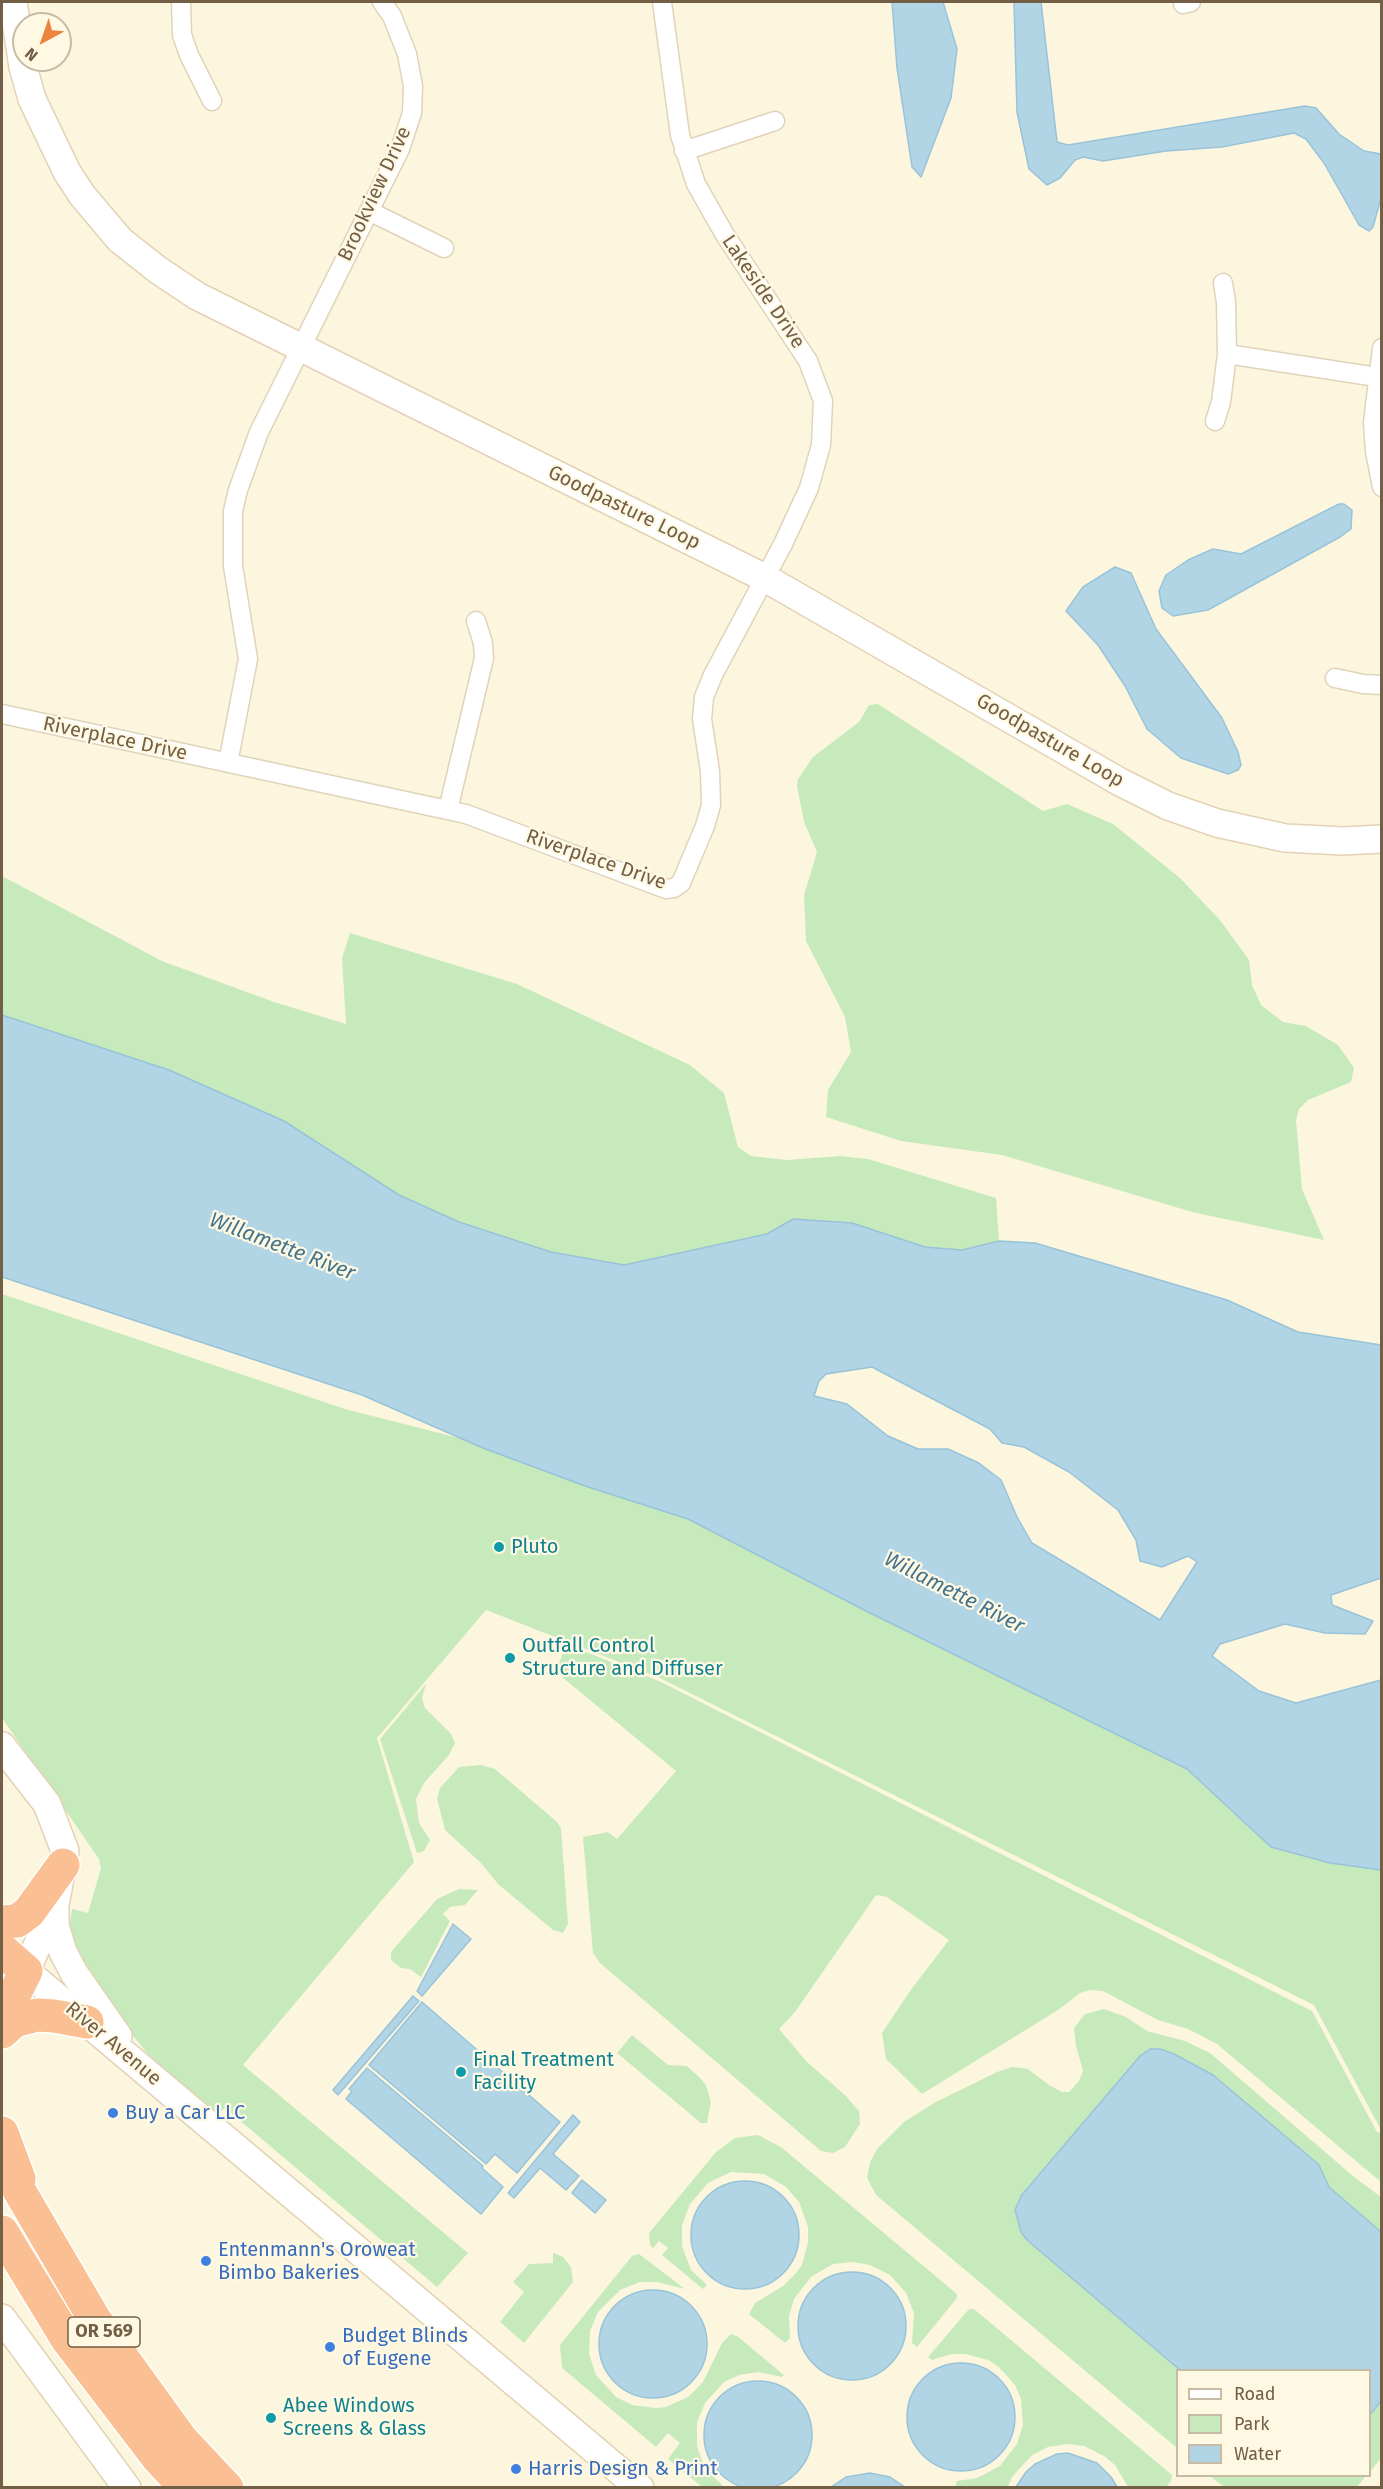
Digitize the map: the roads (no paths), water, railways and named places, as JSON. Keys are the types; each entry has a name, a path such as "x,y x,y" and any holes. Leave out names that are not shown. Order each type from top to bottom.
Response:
{"highway":[{"path":"2,1922 17,1921 29,1912 63,1865"},
{"path":"2,1950 26,1971 2,2019"},
{"path":"2,2032 14,2021 37,2015 87,2022"},
{"path":"2,2133 35,2220"},
{"name":"OR 569","path":"2,2162 94,2320 181,2439 227,2487"},
{"name":"OR 569","path":"2,2232 67,2339 158,2458 186,2487"}],"street":[{"name":"Goodpasture Loop","path":"13,2 22,67 40,122 67,172 100,217 141,257 183,287 301,349 765,578 1120,782 1168,806 1217,823 1285,838 1343,841 1382,839"},
{"path":"181,2 182,35 189,55 212,101"},
{"name":"Brookview Drive","path":"301,349 403,143 413,98 407,54 392,16 382,2"},
{"name":"Lakeside Drive","path":"662,2 677,120 684,151 705,201 808,361 823,401 821,445 814,474 765,578"},
{"path":"684,151 775,121"},
{"path":"369,211 444,248"},
{"path":"1215,421 1221,402 1227,354 1226,302 1223,283"},
{"path":"1382,348 1377,376 1374,433 1382,487"},
{"path":"228,763 248,659 234,566 233,511 250,453 301,349"},
{"path":"1227,354 1377,376"},
{"name":"Riverplace Drive","path":"2,714 448,810 485,820 666,889 678,886 705,826 711,805 710,771 702,719 704,697 712,675 765,578"},
{"path":"448,810 484,658 483,643 476,621"},
{"path":"1335,678 1363,684 1382,685"},
{"path":"2,1746 53,1815 65,1851 55,1905 55,1926 63,1952 74,1973 139,2066"},
{"path":"26,1971 55,1905"},
{"name":"River Avenue","path":"26,1971 640,2487"},
{"path":"2,2318 127,2487"}],"water":[{"path":"892,2 943,2 957,49 951,98 921,177 912,167 897,68"},
{"path":"1014,2 1041,2 1057,142 1068,145 1305,106 1316,108 1339,134 1364,151 1381,154 1381,198 1373,227 1369,231 1359,225 1324,163 1306,139 1294,133 1222,147 1166,151 1103,161 1083,157 1075,160 1060,178 1047,185 1029,169 1017,112"},
{"path":"1339,504 1344,504 1352,510 1351,529 1340,537 1208,610 1173,616 1162,608 1159,591 1166,575 1188,560 1213,549 1241,554"},
{"path":"1115,567 1131,573 1156,629 1222,718 1238,752 1241,765 1238,770 1228,774 1181,758 1147,729 1125,686 1098,645 1066,611 1083,587"},
{"name":"Willamette River","path":"2,1015 169,1070 284,1121 399,1195 459,1222 551,1252 624,1265 767,1234 793,1219 852,1223 925,1247 962,1250 999,1241 1035,1243 1227,1300 1298,1332 1381,1345 1381,1578 1331,1595 1332,1605 1373,1621 1365,1634 1325,1633 1285,1624 1220,1644 1212,1656 1259,1691 1296,1703 1381,1680 1381,1870 1330,1863 1271,1847 1187,1769 866,1611 688,1519 585,1486 483,1448 362,1395 2,1277","holes":["872,1367 990,1429 1002,1443 1024,1447 1069,1472 1118,1510 1136,1540 1140,1561 1162,1567 1188,1556 1197,1562 1160,1620 1032,1543 1017,1517 1001,1480 979,1463 948,1449 918,1449 888,1436 847,1404 814,1396 819,1381 826,1374"]},
{"path":"453,1924 471,1939 422,1996 417,1991"},
{"path":"413,1996 419,2001 338,2095 333,2090"},
{"path":"422,2002 560,2122 517,2173 495,2154 486,2164 369,2065"},
{"path":"1150,2049 1160,2049 1213,2075 1319,2165 1329,2187 1381,2232 1381,2401 1371,2414 1371,2369 1179,2369 1027,2240 1021,2232 1015,2210 1021,2196 1140,2056"},
{"path":"367,2068 483,2166 482,2168 503,2187 481,2214 346,2099 352,2091 349,2089"},
{"path":"573,2115 580,2122 553,2154 579,2176 566,2190 540,2168 514,2198 508,2193"},
{"path":"582,2180 606,2200 595,2213 572,2193"},
{"path":"745,2181 766,2185 783,2197 795,2214 799,2235 795,2256 783,2273 766,2285 745,2289 724,2285 707,2273 695,2256 691,2235 695,2214 707,2197 724,2185"},
{"path":"852,2272 873,2276 891,2287 902,2305 906,2326 902,2347 891,2365 873,2376 852,2380 831,2376 813,2365 802,2347 798,2326 802,2305 813,2287 831,2276"},
{"path":"653,2290 674,2294 692,2305 703,2323 707,2344 703,2365 692,2383 674,2394 653,2398 632,2394 614,2383 603,2365 599,2344 603,2323 614,2305 632,2294"},
{"path":"961,2363 982,2367 999,2379 1011,2396 1015,2417 1011,2438 999,2455 982,2467 961,2471 940,2467 923,2455 911,2438 907,2417 911,2396 923,2379 940,2367"},
{"path":"758,2381 779,2385 796,2397 808,2414 812,2435 808,2456 796,2473 779,2485 758,2489 737,2485 720,2473 708,2456 704,2435 708,2414 720,2397 737,2385"},
{"path":"1068,2453 1097,2463 1117,2487 1016,2487 1026,2472 1035,2464 1057,2454"},
{"path":"870,2473 890,2477 905,2487 831,2487 846,2477"}],"place":[{"name":"Pluto","path":"499,1547"},
{"name":"Outfall Control Structure and Diffuser","path":"510,1658"},
{"name":"Final Treatment Facility","path":"461,2072"},
{"name":"Buy a Car LLC","path":"113,2113"},
{"name":"Entenmann's Oroweat Bimbo Bakeries","path":"206,2261"},
{"name":"Budget Blinds of Eugene","path":"330,2347"},
{"name":"Abee Windows Screens & Glass","path":"271,2418"},
{"name":"Harris Design & Print","path":"516,2469"}]}
